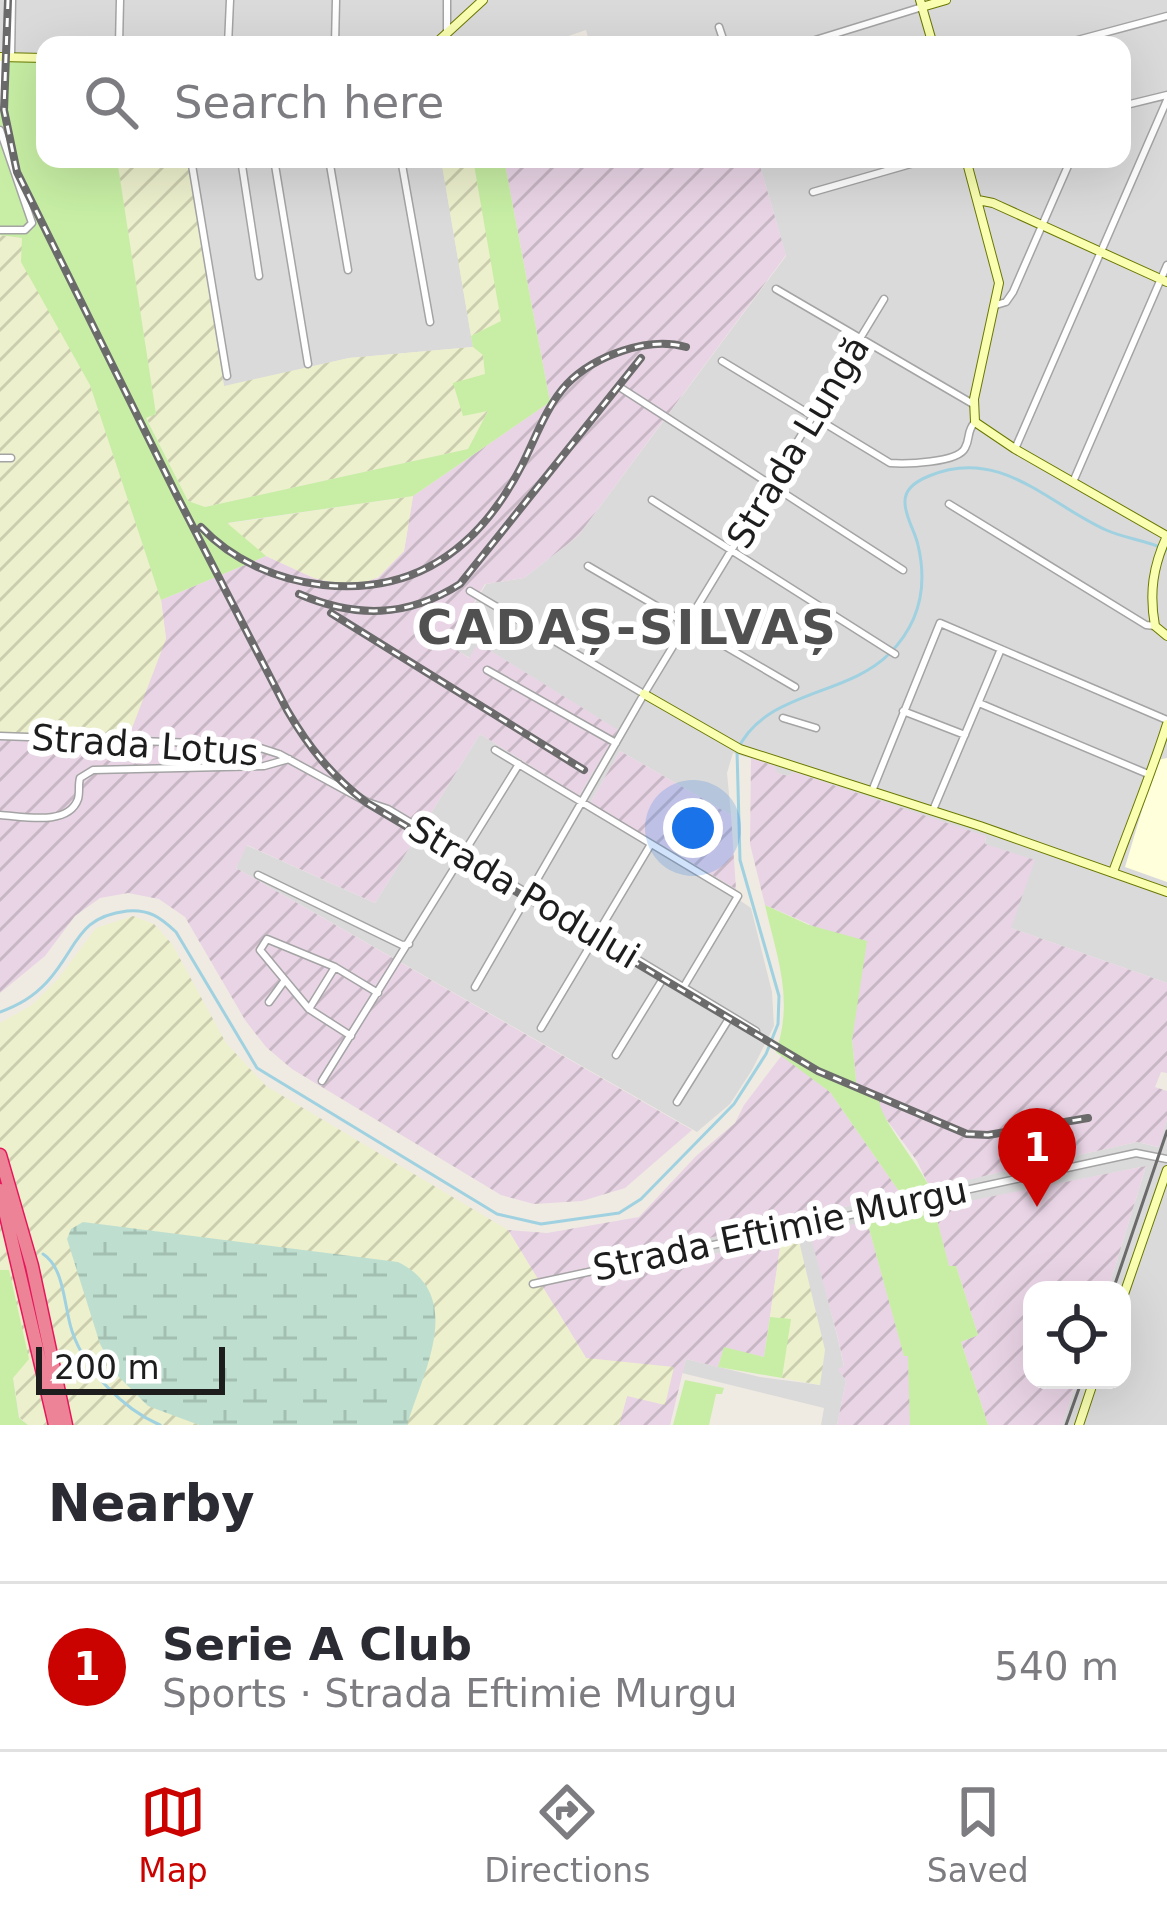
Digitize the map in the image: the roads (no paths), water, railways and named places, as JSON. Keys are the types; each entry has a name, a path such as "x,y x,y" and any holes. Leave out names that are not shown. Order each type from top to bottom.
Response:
{"highway":[{"path":"0,1155 71,1425"},
{"path":"0,1190 55,1425"}],"street":[{"path":"0,103 12,0"},
{"path":"118,36 120,0"},
{"path":"228,36 230,0"},
{"path":"335,36 336,0"},
{"path":"447,0 447,35"},
{"path":"447,35 483,0"},
{"path":"826,36 946,0"},
{"path":"921,4 930,36"},
{"path":"1093,36 1167,16"},
{"path":"719,27 722,36"},
{"path":"4,57 36,58"},
{"path":"1131,104 1167,98"},
{"path":"1015,449 1167,98"},
{"path":"0,130 10,169 32,219 28,230 0,230"},
{"path":"192,168 226,376"},
{"path":"242,168 259,275"},
{"path":"275,168 308,364"},
{"path":"331,168 349,271"},
{"path":"403,168 430,322"},
{"path":"813,192 897,168"},
{"path":"722,362 884,461 914,463 960,454 974,413 999,275 969,168"},
{"path":"996,305 1006,302 1013,292 1066,168"},
{"path":"978,200 1164,280"},
{"path":"1072,483 1167,265"},
{"path":"776,289 974,413 1015,449 1167,536 1152,579 1155,626"},
{"name":"Strada Lungă","path":"475,988 644,694 884,299"},
{"path":"621,388 903,570"},
{"path":"0,458 10,458"},
{"path":"652,500 895,654"},
{"path":"950,504 1167,636"},
{"path":"588,566 795,687"},
{"path":"470,591 728,744 1167,892"},
{"path":"872,791 940,622 1167,722 1166,742 1148,774 1113,872"},
{"path":"933,810 1001,649"},
{"path":"487,670 616,743"},
{"path":"980,704 1148,774"},
{"path":"903,711 965,735"},
{"path":"783,718 816,728"},
{"name":"Strada Lotus","path":"0,736 251,745 289,759"},
{"path":"495,750 738,896 683,988"},
{"path":"0,815 50,818 65,814 78,799 80,778 93,770 265,766 289,759"},
{"name":"Strada Podului","path":"289,759 385,808 755,1031"},
{"path":"322,1081 519,764"},
{"path":"541,1028 651,844"},
{"path":"258,875 409,944"},
{"path":"351,1036 309,1009 260,950 267,939 335,967 378,993"},
{"path":"309,1009 335,967"},
{"path":"616,1055 664,977"},
{"path":"268,1002 285,980"},
{"path":"677,1102 730,1017"},
{"name":"Strada Eftimie Murgu","path":"533,1284 1136,1153 1167,1159"},
{"path":"1129,1281 1167,1170"},
{"path":"1079,1425 1091,1389"}],"waterway":[{"path":"0,1012 42,987 97,920 127,911 148,913 176,932 257,1068 497,1214 541,1224 619,1213 641,1199 734,1104 766,1054 778,1024 779,996 740,860 737,751 749,731 766,717 871,668 908,630 922,576 905,506 910,488 955,469 1001,473 1106,530 1167,550"},
{"path":"43,1254 60,1278 72,1331 86,1360 119,1399 160,1425"}],"tram line":[{"path":"1116,1281 1167,1131"},
{"path":"1066,1425 1079,1389"}],"railway":[{"path":"8,0 4,110 17,172 287,710 332,772 367,803 818,1071 967,1134 988,1135 1088,1118"},
{"path":"201,527 242,559 306,582 357,586 417,573 443,559 487,519 506,494 553,402 578,374 606,357 639,346 686,347"},
{"path":"299,594 340,607 381,611 420,603 460,584 641,358"},
{"path":"331,613 584,770"}],"place":[{"name":"Serie A Club","path":"1037,1207"}],"district":[{"name":"CADAȘ-SILVAȘ","path":"628,627"}]}
